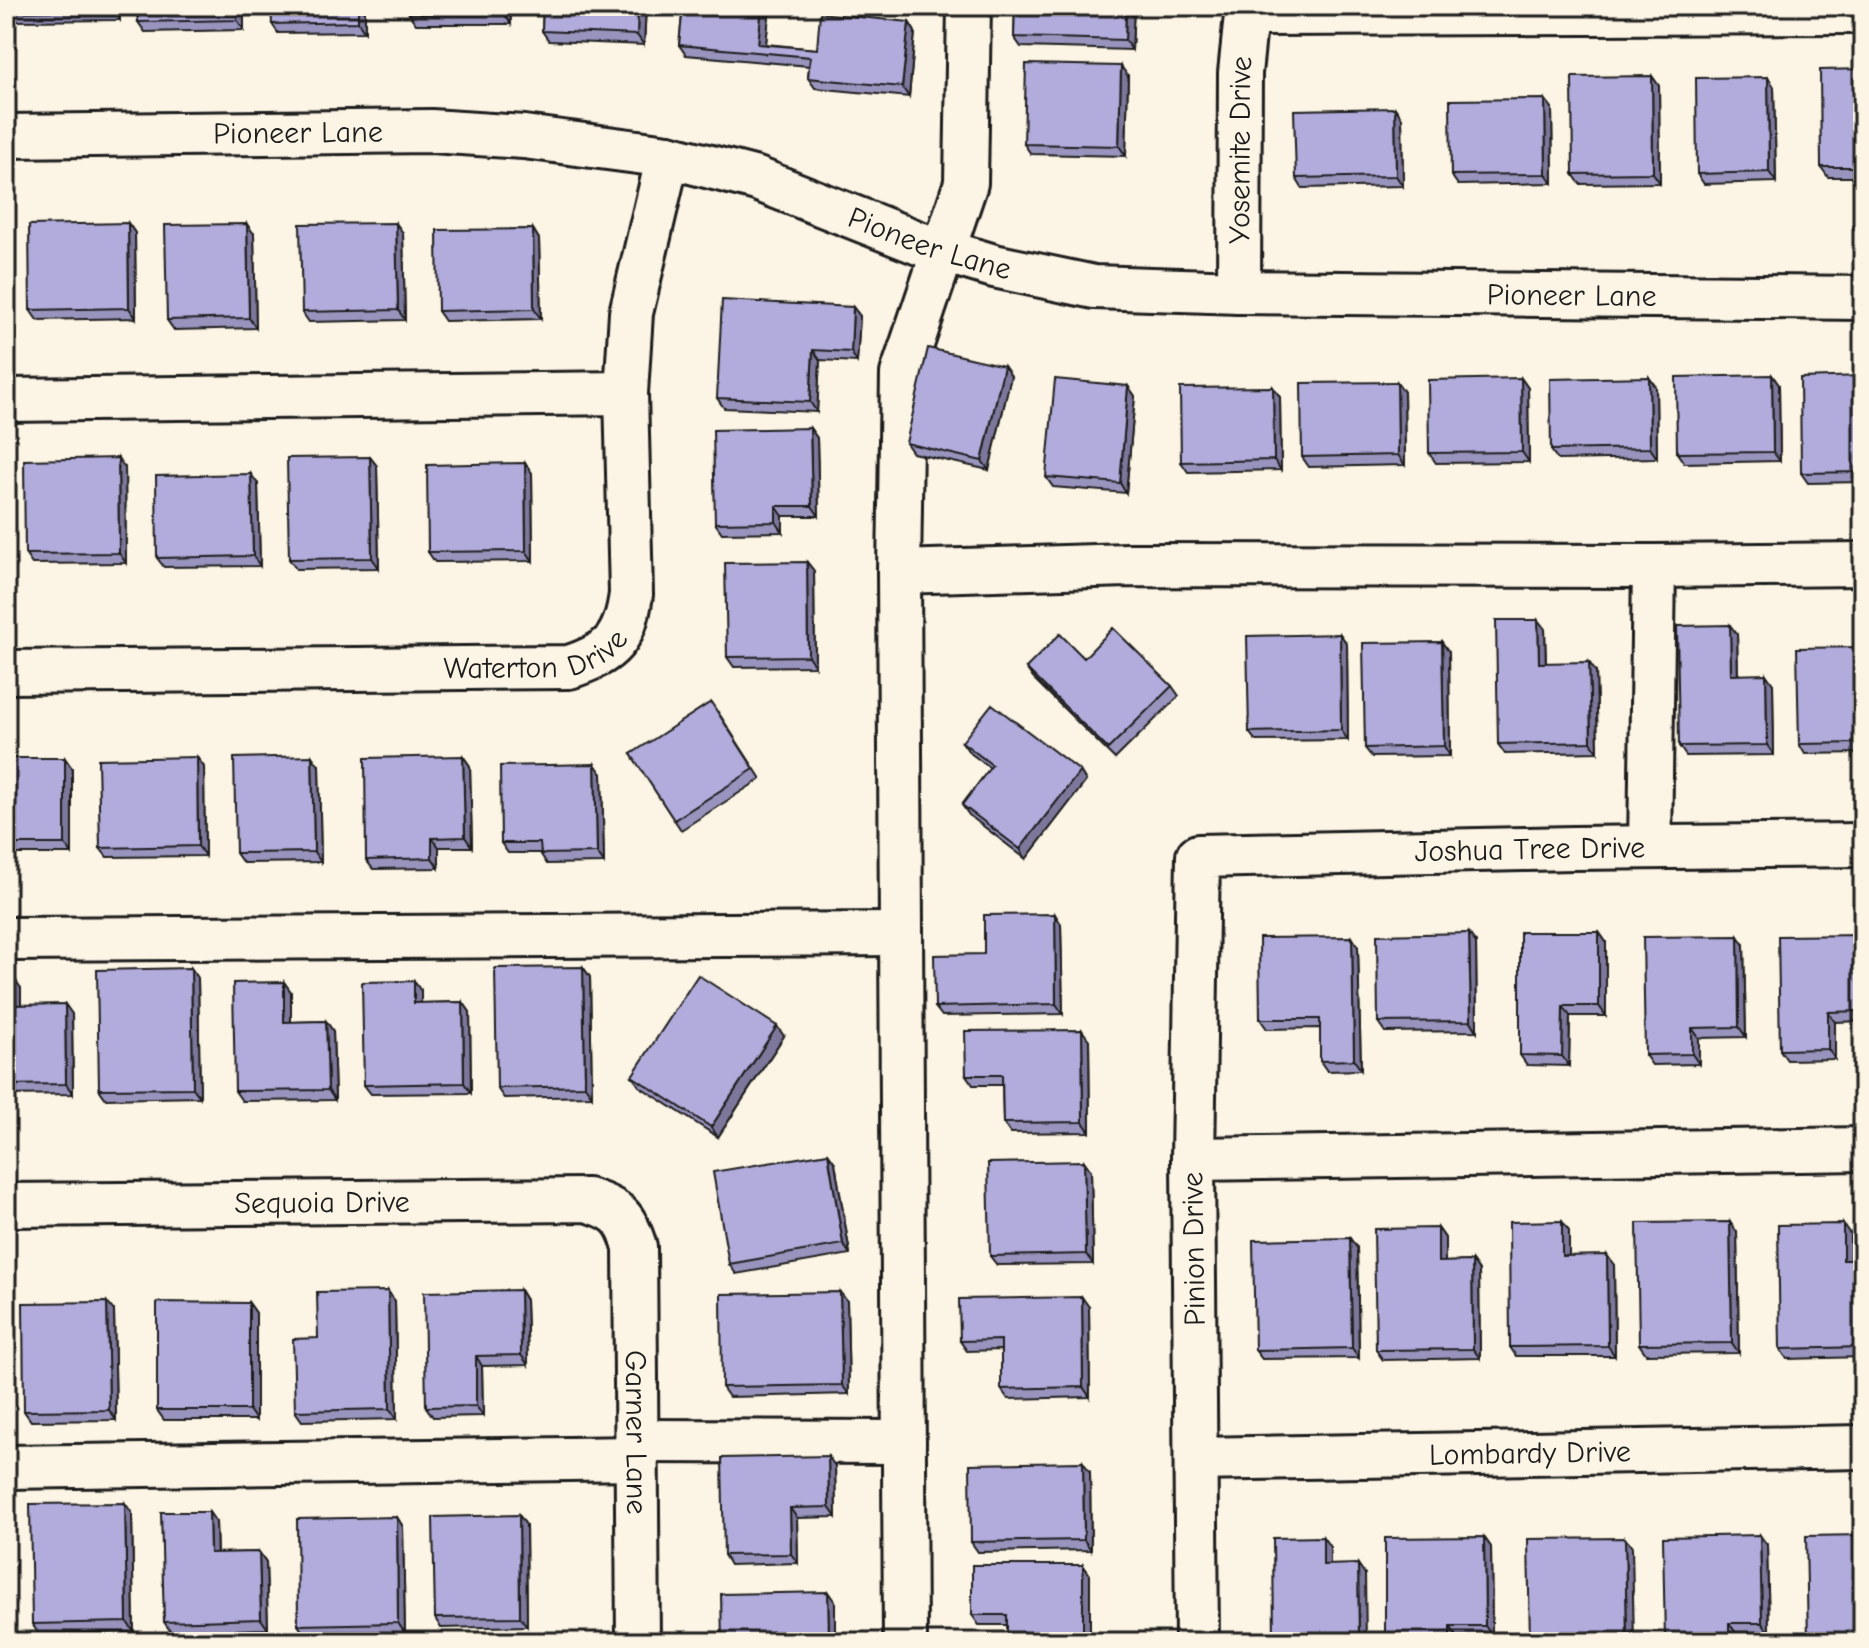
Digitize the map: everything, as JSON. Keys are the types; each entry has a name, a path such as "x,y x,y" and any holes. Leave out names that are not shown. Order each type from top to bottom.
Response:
{"street":[{"path":"905,1642 899,572 902,374 966,183 969,6"},
{"path":"1247,10 1863,12"},
{"name":"Yosemite Drive","path":"1239,292 1240,73 1247,10"},
{"name":"Pioneer Lane","path":"6,136 431,131 524,137 668,156 757,179 945,251 994,266 1094,287 1239,292 1863,298"},
{"name":"Waterton Drive","path":"6,672 569,667 594,659 614,643 627,620 631,594 626,393 631,313 668,156"},
{"path":"6,400 626,393"},
{"path":"899,572 1128,565 1863,564"},
{"path":"1650,847 1654,566"},
{"name":"Joshua Tree Drive","path":"1198,856 1863,845"},
{"name":"Pinion Drive","path":"1197,1642 1193,1159 1198,856"},
{"path":"6,939 901,934"},
{"path":"1193,1159 1863,1149"},
{"name":"Sequoia Drive","path":"6,1205 587,1200 611,1207 629,1225"},
{"name":"Garner Lane","path":"629,1225 635,1247 638,1642"},
{"path":"6,1467 904,1442"},
{"name":"Lombardy Drive","path":"1196,1459 1863,1447"}],"building":[{"path":"6,6 113,6 113,10 6,12"},
{"path":"138,6 237,6 237,20 138,22"},
{"path":"271,6 358,6 358,22 272,24"},
{"path":"409,6 504,6 504,14 409,14"},
{"path":"543,6 638,6 637,35 542,31"},
{"path":"683,6 762,6 758,44 817,49 820,13 909,22 902,87 808,78 810,57 679,45"},
{"path":"1015,6 1126,6 1125,40 1014,37"},
{"path":"1026,64 1121,66 1119,146 1024,144"},
{"path":"1863,69 1863,167 1821,167 1820,70"},
{"path":"1652,76 1653,173 1573,174 1572,77"},
{"path":"1768,77 1769,172 1697,174 1696,78"},
{"path":"1545,99 1546,174 1451,175 1450,100"},
{"path":"1395,108 1396,176 1296,178 1294,110"},
{"path":"128,223 129,308 30,310 29,225"},
{"path":"396,223 398,310 302,312 300,224"},
{"path":"247,224 249,318 167,320 165,225"},
{"path":"533,229 534,309 438,311 437,230"},
{"path":"722,300 853,307 851,352 813,350 810,402 717,398"},
{"path":"928,348 1004,366 982,461 906,443"},
{"path":"1772,375 1773,452 1677,453 1676,377"},
{"path":"1863,376 1863,472 1801,473 1800,378"},
{"path":"1649,377 1650,448 1551,450 1550,379"},
{"path":"1521,378 1522,452 1429,453 1428,380"},
{"path":"1055,379 1128,386 1120,483 1046,477"},
{"path":"1397,382 1398,455 1302,457 1301,383"},
{"path":"1273,387 1274,460 1181,462 1180,388"},
{"path":"810,428 812,506 776,506 776,522 715,523 713,430"},
{"path":"370,457 372,558 289,559 287,458"},
{"path":"118,458 119,553 25,554 24,460"},
{"path":"525,463 526,551 428,552 427,465"},
{"path":"251,474 253,556 157,558 156,476"},
{"path":"807,562 808,656 727,657 725,563"},
{"path":"1496,620 1538,620 1539,663 1589,662 1591,742 1498,744"},
{"path":"1730,625 1731,675 1766,674 1767,745 1679,746 1677,626"},
{"path":"1113,628 1172,686 1108,749 1026,668 1060,634 1084,658"},
{"path":"1340,634 1341,730 1249,732 1247,636"},
{"path":"1442,642 1444,746 1365,748 1363,643"},
{"path":"1863,647 1863,743 1799,744 1797,648"},
{"path":"711,702 754,769 674,820 631,754"},
{"path":"992,704 1080,771 1020,849 962,805 992,765 962,742"},
{"path":"312,756 314,852 236,853 234,758"},
{"path":"463,756 465,837 432,838 432,858 366,860 365,758"},
{"path":"197,757 198,846 100,848 98,759"},
{"path":"6,758 65,758 65,844 6,844"},
{"path":"595,764 597,853 541,854 540,843 501,843 500,766"},
{"path":"1055,914 1056,1004 935,1007 934,955 984,954 984,915"},
{"path":"1520,932 1599,932 1599,1006 1563,1006 1562,1056 1520,1055"},
{"path":"1469,933 1471,1021 1378,1022 1377,935"},
{"path":"1863,935 1863,1011 1828,1012 1828,1049 1780,1050 1778,936"},
{"path":"1738,936 1739,1027 1692,1028 1692,1054 1645,1055 1643,937"},
{"path":"1352,937 1354,1060 1320,1061 1320,1019 1260,1019 1259,938"},
{"path":"583,967 585,1086 497,1088 495,968"},
{"path":"191,968 193,1088 99,1089 97,970"},
{"path":"698,975 777,1026 711,1127 632,1076"},
{"path":"6,978 14,978 14,1005 65,1004 66,1084 6,1085"},
{"path":"414,981 414,1003 463,1002 464,1083 364,1085 362,982"},
{"path":"284,982 284,1022 326,1021 328,1090 235,1091 233,983"},
{"path":"1082,1030 1083,1122 1003,1123 1002,1075 966,1075 965,1031"},
{"path":"828,1153 843,1244 729,1264 713,1172"},
{"path":"1084,1161 1086,1254 990,1256 988,1163"},
{"path":"1562,1221 1562,1256 1607,1255 1608,1346 1510,1347 1509,1222"},
{"path":"1730,1222 1732,1343 1639,1344 1637,1223"},
{"path":"1843,1224 1843,1260 1863,1260 1863,1347 1780,1349 1778,1225"},
{"path":"1438,1228 1438,1262 1472,1261 1473,1349 1376,1350 1374,1229"},
{"path":"1350,1238 1352,1348 1255,1350 1253,1240"},
{"path":"520,1290 521,1355 476,1356 476,1406 426,1407 424,1292"},
{"path":"388,1291 390,1409 295,1411 293,1339 318,1338 317,1292"},
{"path":"840,1292 842,1385 722,1387 721,1294"},
{"path":"1082,1297 1083,1387 1001,1389 1001,1340 960,1341 959,1299"},
{"path":"107,1302 109,1410 24,1411 23,1303"},
{"path":"157,1302 249,1303 249,1410 157,1410"},
{"path":"828,1456 829,1507 790,1508 791,1554 724,1555 722,1458"},
{"path":"1083,1462 1084,1540 971,1542 970,1464"},
{"path":"125,1503 127,1622 32,1624 30,1504"},
{"path":"161,1512 209,1512 210,1553 259,1552 261,1619 164,1622"},
{"path":"519,1515 520,1617 435,1618 433,1517"},
{"path":"397,1517 398,1623 298,1625 297,1519"},
{"path":"1760,1535 1762,1623 1729,1623 1729,1642 1665,1642 1663,1537"},
{"path":"1863,1535 1863,1625 1856,1625 1856,1642 1808,1642 1806,1536"},
{"path":"1323,1537 1323,1565 1358,1564 1359,1642 1274,1642 1273,1538"},
{"path":"1484,1537 1485,1626 1450,1626 1450,1642 1385,1642 1385,1538"},
{"path":"1625,1538 1627,1642 1530,1642 1528,1539"},
{"path":"972,1565 1083,1565 1083,1642 1007,1642 1007,1615 972,1615"},
{"path":"828,1592 829,1640 722,1642 721,1594"}]}
